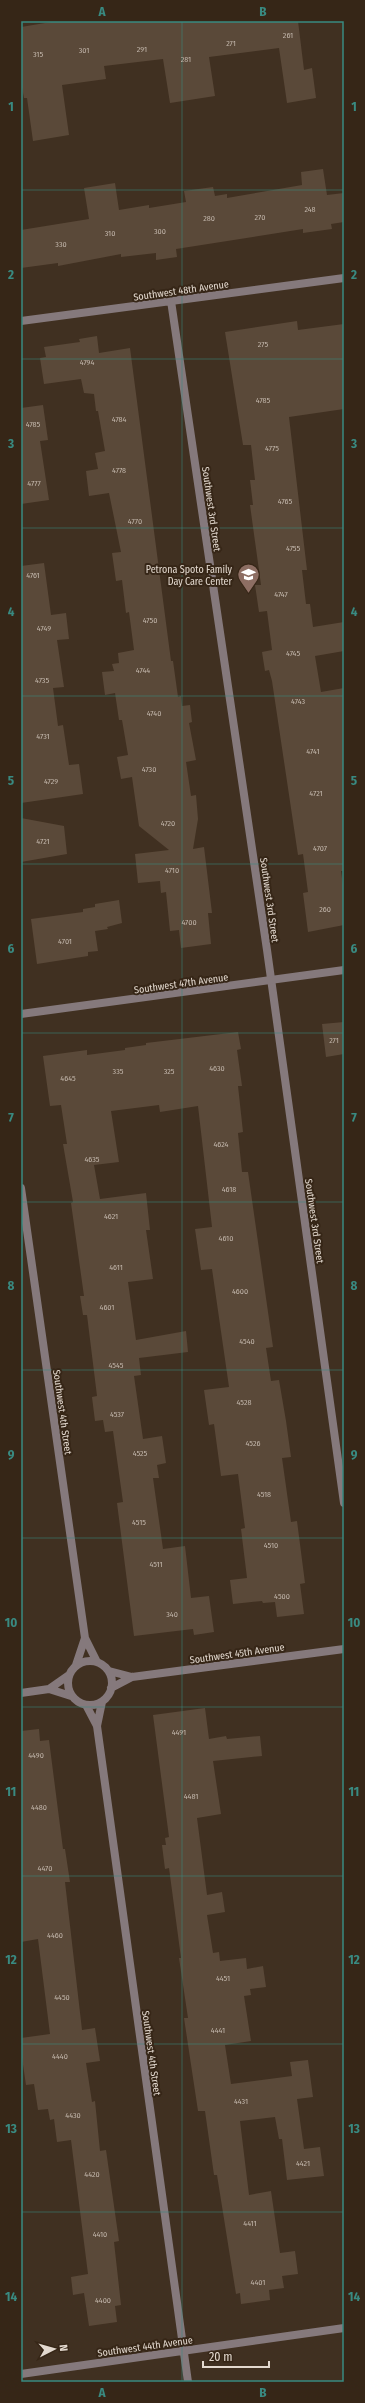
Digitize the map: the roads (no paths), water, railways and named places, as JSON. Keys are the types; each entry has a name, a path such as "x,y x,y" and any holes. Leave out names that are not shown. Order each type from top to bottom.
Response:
{"street":[{"name":"Southwest 48th Avenue","path":"21,321 344,278"},
{"name":"Southwest 3rd Street","path":"171,301 271,981 344,1503"},
{"name":"Southwest 47th Avenue","path":"21,1014 344,970"},
{"name":"Southwest 4th Street","path":"21,1188 85,1638 97,1662"},
{"name":"Southwest 4th Street","path":"76,1665 85,1638"},
{"name":"Southwest 45th Avenue","path":"112,1688 132,1677 344,1649"},
{"path":"21,1693 49,1689 71,1696 86,1706 102,1702 112,1688 112,1678 109,1671 97,1662 82,1662 76,1665 69,1675 49,1689"},
{"name":"Southwest 45th Avenue","path":"109,1671 132,1677"},
{"path":"69,1675 67,1685 71,1696"},
{"name":"Southwest 4th Street","path":"102,1702 97,1726 188,2382"},
{"name":"Southwest 4th Street","path":"86,1706 97,1726"},
{"name":"Southwest 44th Avenue","path":"21,2374 344,2328"}],"place":[{"name":"Petrona Spoto Family Day Care Center","path":"248,594"}]}
